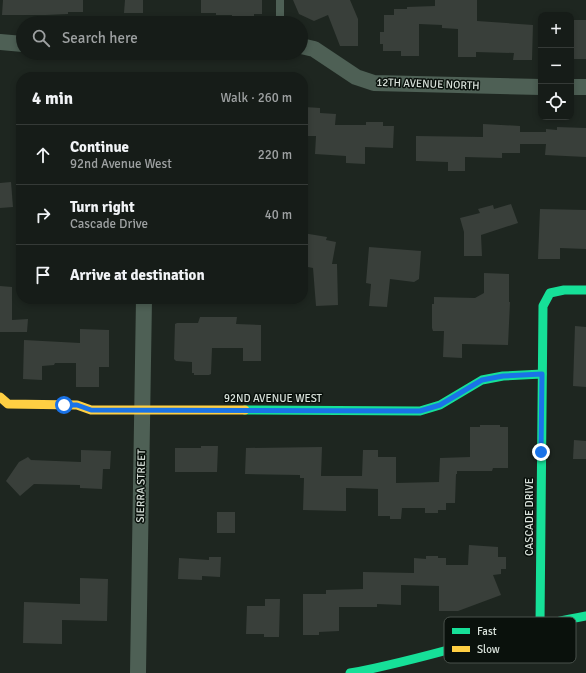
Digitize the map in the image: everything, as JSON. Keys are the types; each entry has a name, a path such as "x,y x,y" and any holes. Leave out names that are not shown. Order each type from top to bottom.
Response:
{"street":[{"path":"0,42 16,43"},
{"name":"12TH AVENUE NORTH","path":"308,48 319,51 356,77 374,83 538,87"},
{"path":"574,87 586,86"},
{"name":"CASCADE DRIVE","path":"540,617 542,306 550,292 564,290 586,290"},
{"name":"SIERRA STREET","path":"138,673 144,304"},
{"name":"92ND AVENUE WEST","path":"0,397 8,404 77,405 91,410 420,411 440,405 482,380 503,376 542,374"},
{"path":"576,618 586,616"},
{"path":"350,673 391,665 444,650"}],"lane":[{"path":"280,0 280,16"}],"building":[{"path":"3,0 83,0 83,12 68,12 68,14 46,15 2,15"},
{"path":"125,0 143,0 143,13 124,13"},
{"path":"201,0 262,0 262,14 254,14 254,16 232,16 216,15 216,13 201,13"},
{"path":"293,0 350,0 358,19 358,46 340,46 328,15 314,21 308,18 308,16 299,14"},
{"path":"435,0 477,0 477,21 533,25 532,60 513,60 514,53 476,52 476,57 458,57 458,29 442,28 442,25 419,24 419,56 401,56 401,51 383,51 383,44 380,44 380,32 384,32 384,15 394,15 394,9 435,6"},
{"path":"574,20 586,20 586,59 574,59"},
{"path":"308,107 320,108 320,113 336,114 335,125 366,125 366,122 383,122 383,126 394,126 393,148 365,147 365,164 346,163 346,156 315,154 316,136 308,136"},
{"path":"483,124 520,126 520,132 546,132 546,129 557,130 557,127 586,128 586,157 545,155 546,144 520,144 520,153 502,153 502,158 465,157 465,171 448,171 448,162 416,161 416,136 483,137"},
{"path":"11,182 13,207 0,208 0,183"},
{"path":"511,204 518,223 481,235 482,256 464,256 464,232 460,218 480,213 478,209 493,205 494,209"},
{"path":"540,209 586,210 586,249 560,248 560,259 538,259"},
{"path":"308,234 327,237 326,240 336,242 332,264 337,264 338,305 316,306 313,268 308,267"},
{"path":"369,247 421,251 419,279 414,282 390,279 387,307 369,306 371,284 366,283"},
{"path":"484,273 509,274 510,302 508,345 462,344 462,358 443,357 444,331 433,331 432,328 432,304 434,304 434,297 475,298 484,293"},
{"path":"0,286 12,287 12,320 28,319 27,332 0,332"},
{"path":"200,317 237,317 236,324 261,325 261,361 243,361 243,348 212,348 211,374 194,375 194,373 192,373 192,362 176,361 174,359 175,324 198,323"},
{"path":"575,326 586,327 586,387 573,386"},
{"path":"80,329 109,330 109,367 99,367 99,387 76,387 76,363 55,363 54,365 42,366 42,380 23,379 24,340 80,343"},
{"path":"480,425 500,425 500,427 508,427 508,468 493,468 492,471 457,471 455,503 446,503 446,510 438,510 438,513 425,513 425,508 402,508 401,519 390,519 390,516 378,516 378,489 346,488 346,511 303,510 304,478 300,478 300,475 245,474 246,448 322,447 321,476 362,476 363,450 378,450 378,457 396,457 396,483 439,482 440,458 470,457 470,427 480,427"},
{"path":"574,440 586,441 586,459 573,459"},
{"path":"201,446 218,446 217,472 175,472 175,448 201,448"},
{"path":"81,450 111,451 110,469 103,469 102,489 80,488 80,485 34,484 20,496 6,481 19,462 28,457 31,460 81,462"},
{"path":"217,512 235,512 235,533 217,533"},
{"path":"469,545 498,547 498,557 506,557 506,569 501,569 501,574 493,575 501,595 458,611 439,611 439,586 401,585 401,605 377,604 377,607 339,607 339,631 319,632 319,635 303,635 303,594 326,594 326,590 363,589 363,572 414,573 414,558 426,559 426,556 438,556 438,558 446,558 446,565 468,565"},
{"path":"209,557 221,557 220,577 202,576 202,580 178,579 179,558 209,560"},
{"path":"80,578 108,579 107,621 62,620 62,644 23,643 24,602 80,604"},
{"path":"265,599 280,599 279,637 264,637 264,634 246,634 247,606 265,606"}],"traffic: fast":[{"path":"540,617 543,306 550,293 564,290 586,290"},
{"path":"245,410 420,411 440,405 482,380 503,376 542,374"},
{"path":"576,618 586,616"},
{"path":"350,673 444,651"}],"traffic: slow":[{"path":"0,397 8,404 77,405 91,410 245,410"}],"route":[{"path":"64,405 77,405 91,410 420,411 440,405 482,380 503,376 542,374 541,452"}]}
